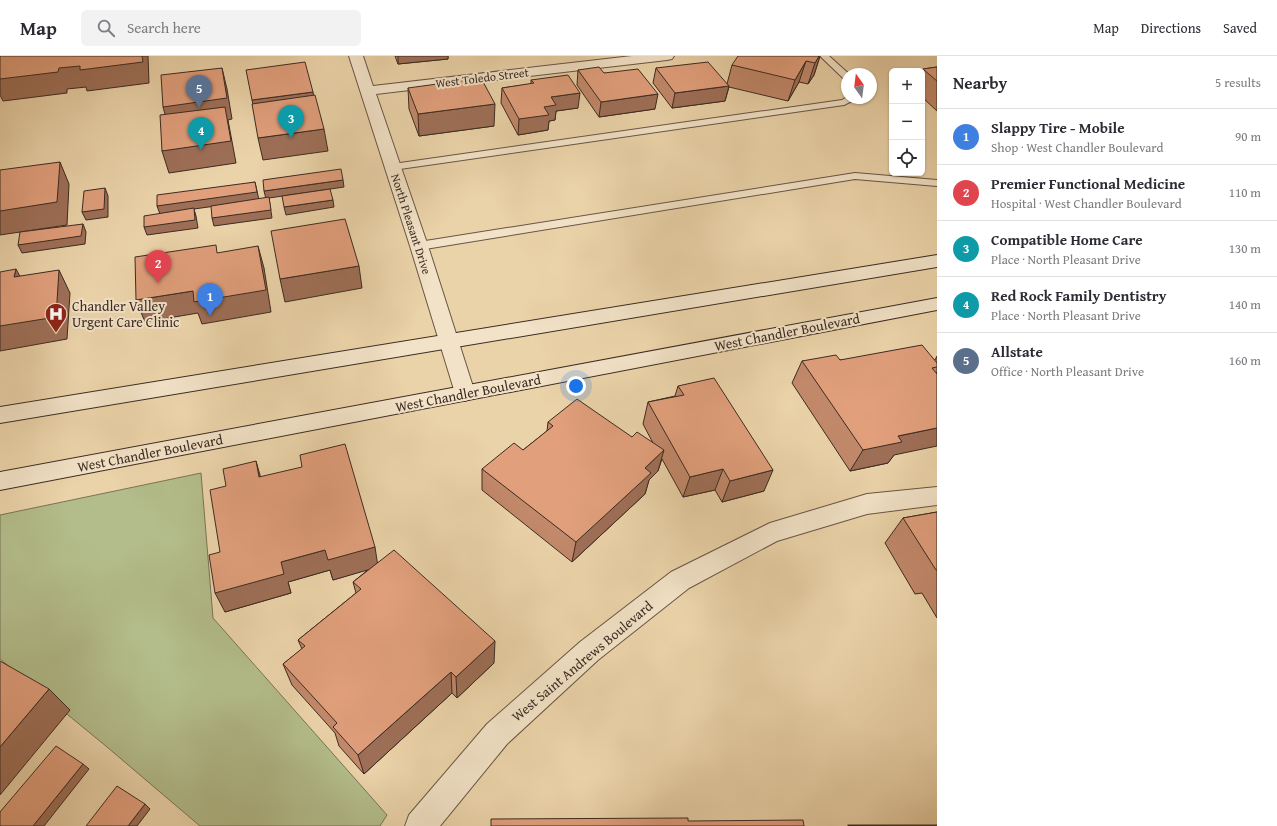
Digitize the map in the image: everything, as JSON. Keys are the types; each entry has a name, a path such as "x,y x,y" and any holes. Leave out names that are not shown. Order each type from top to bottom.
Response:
{"main road":[{"name":"North Pleasant Drive","path":"356,56 419,246 464,393"},
{"name":"West Toledo Street","path":"368,91 667,56"},
{"path":"0,415 937,262"},
{"name":"West Chandler Boulevard","path":"0,482 937,304"},
{"name":"West Saint Andrews Boulevard","path":"420,826 497,734 589,651 680,580 770,533 867,504 937,496"}],"lane":[{"path":"824,56 841,72"},
{"path":"393,167 841,102"},
{"path":"419,246 855,176 937,183"}],"green space":[{"path":"201,473 213,618 387,815 380,826 200,826 0,659 0,515"}],"building":[{"path":"0,56 142,56 143,62 80,70 80,66 59,68 58,72 0,79"},
{"path":"738,56 819,56 815,63 806,61 795,80 732,65"},
{"path":"305,62 313,92 252,100 246,70"},
{"path":"708,62 729,86 675,93 656,68"},
{"path":"599,67 604,73 638,69 658,94 601,102 578,70"},
{"path":"937,67 937,81 925,71 925,69"},
{"path":"222,68 227,98 163,107 161,75"},
{"path":"568,75 580,93 551,97 556,105 544,107 549,115 519,119 502,88 534,83 531,80"},
{"path":"481,78 495,104 418,114 408,88"},
{"path":"315,95 324,129 258,138 252,104"},
{"path":"225,107 231,141 162,151 160,115"},
{"path":"60,162 57,202 0,211 0,170"},
{"path":"341,169 343,180 264,191 263,180"},
{"path":"255,182 257,192 157,206 157,195"},
{"path":"105,188 104,209 82,212 84,191"},
{"path":"330,189 333,200 284,207 282,196"},
{"path":"269,197 271,210 212,218 211,206"},
{"path":"194,208 195,220 144,227 144,216"},
{"path":"345,219 359,266 280,279 271,231"},
{"path":"83,224 81,236 18,245 20,232"},
{"path":"216,245 217,253 258,246 266,290 194,302 193,291 136,300 135,257"},
{"path":"16,269 14,277 59,270 56,317 0,326 0,272"},
{"path":"922,345 937,363 937,367 932,368 937,374 937,428 898,436 902,442 863,450 802,361 836,355 840,360"},
{"path":"714,378 773,470 730,481 723,469 690,477 648,402 684,395 678,386"},
{"path":"577,399 632,437 637,432 664,450 645,468 651,473 576,542 482,469 514,443 523,450 553,426 548,422"},
{"path":"345,444 375,547 328,560 325,550 281,562 284,574 215,593 209,555 220,552 210,490 226,486 223,469 256,461 259,477 302,467 300,455"},
{"path":"937,512 937,570 936,570 903,518"},
{"path":"394,550 495,641 456,677 451,672 358,755 333,727 337,723 283,664 305,646 298,640 361,589 353,582"},
{"path":"0,661 49,689 0,747"},
{"path":"56,746 83,764 33,826 0,826 0,812"},
{"path":"117,786 145,804 128,826 86,826"},
{"path":"688,818 688,821 803,820 804,826 491,826 491,819"},
{"path":"937,825 937,826 848,826"}],"place":[{"name":"Allstate","path":"199,108"},
{"name":"Compatible Home Care","path":"291,138"},
{"name":"Red Rock Family Dentistry","path":"201,150"},
{"name":"Premier Functional Medicine","path":"158,283"},
{"name":"Slappy Tire - Mobile","path":"210,316"},
{"name":"Chandler Valley Urgent Care Clinic","path":"56,334"}]}
